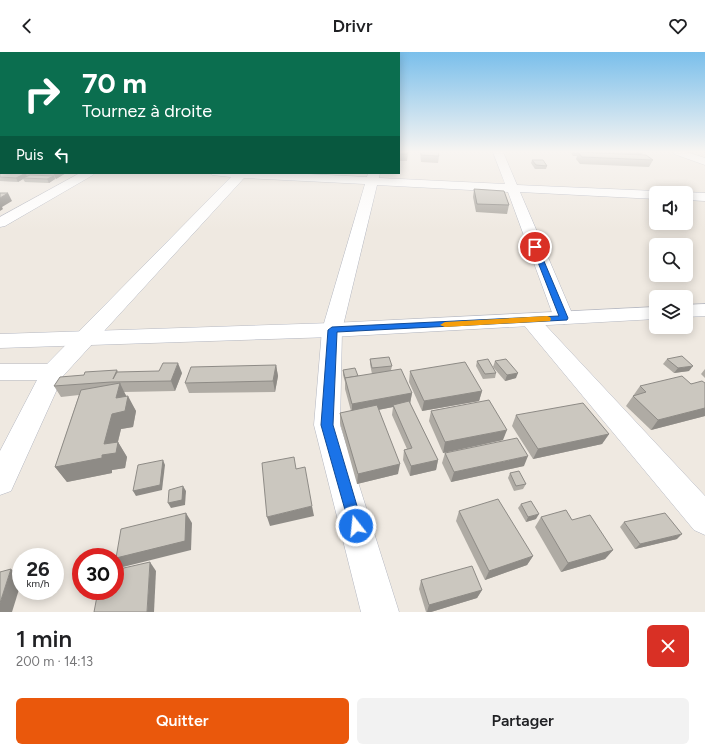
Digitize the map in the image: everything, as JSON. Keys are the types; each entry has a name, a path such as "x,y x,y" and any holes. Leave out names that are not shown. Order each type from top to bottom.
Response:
{"main road":[{"path":"693,311 705,310"},
{"path":"0,341 332,330 649,313"}],"street":[{"path":"0,223 80,178"},
{"path":"0,481 53,372 238,178"},
{"path":"373,178 332,330 327,425 380,612"},
{"path":"386,178 512,189 649,195"},
{"path":"508,178 564,318"},
{"path":"693,196 705,197"},
{"path":"530,320 705,519"},
{"path":"0,372 53,372"}],"building":[{"path":"474,189 504,191 509,205 477,204"},
{"path":"0,193 8,193 0,198"},
{"path":"682,356 693,366 678,368 667,359"},
{"path":"389,357 392,366 372,368 370,359"},
{"path":"488,359 496,373 485,374 477,361"},
{"path":"506,359 518,373 507,375 495,361"},
{"path":"465,362 482,391 424,401 410,371"},
{"path":"163,363 178,363 171,381 111,382 54,386 60,377 84,375 85,372 117,370 113,379 117,372 159,371"},
{"path":"276,365 273,381 185,383 191,367"},
{"path":"355,368 358,376 345,378 343,370"},
{"path":"401,369 412,393 352,404 345,378"},
{"path":"682,376 691,384 702,381 705,383 705,408 658,420 633,396 646,392 640,386"},
{"path":"120,383 116,398 128,396 125,411 112,414 104,444 118,442 116,453 102,455 102,458 55,467 81,390"},
{"path":"489,400 507,430 445,442 431,411"},
{"path":"409,401 438,460 411,466 404,450 412,448 393,405"},
{"path":"583,403 609,434 538,449 516,415"},
{"path":"377,405 400,464 358,474 340,413"},
{"path":"517,438 528,456 454,472 445,453"},
{"path":"294,457 296,469 305,467 312,506 267,517 262,463"},
{"path":"163,460 160,485 133,491 138,465"},
{"path":"519,471 526,484 516,486 510,473"},
{"path":"183,486 182,500 168,503 169,490"},
{"path":"498,499 533,556 489,571 459,511"},
{"path":"531,501 539,514 528,517 521,504"},
{"path":"566,510 572,520 590,515 613,550 568,563 541,517"},
{"path":"186,513 185,541 124,556 124,548 118,548 121,529"},
{"path":"665,513 682,534 640,544 624,522"},
{"path":"150,562 147,612 94,612 96,600 124,600 124,568"},
{"path":"472,566 482,590 429,605 421,580"},
{"path":"11,569 0,603 0,572"}],"slow traffic":[{"path":"445,325 547,319"}],"route":[{"path":"356,526 327,425 332,330 564,318 535,247"}]}
